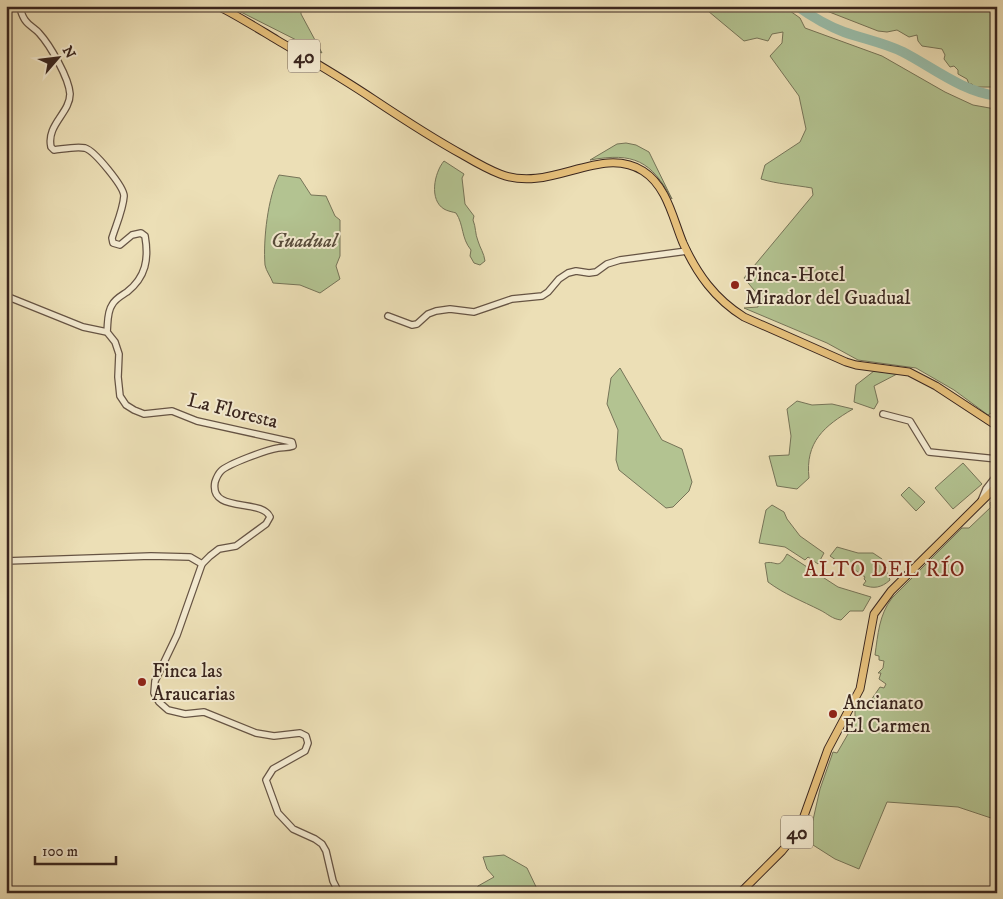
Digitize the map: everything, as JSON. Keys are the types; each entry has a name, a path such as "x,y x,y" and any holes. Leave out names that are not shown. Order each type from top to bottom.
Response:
{"main road":[{"name":"40","path":"218,6 346,81 420,130 493,171 512,178 531,180 608,162 634,166 650,176 660,187 687,251 706,284 720,300 744,317 846,362 909,372 924,378 997,425"},
{"name":"40","path":"740,893 782,851 795,836 802,824 828,749 860,689 873,622 878,608 891,591 997,486"}],"street":[{"path":"6,296 83,327 107,332 112,303 138,283 144,269 146,246 145,236 141,233 135,234 120,245 113,243 112,238 124,195 120,184 93,153 86,148 54,150 51,147 52,132 67,105 70,94 62,69 53,53 38,32 27,23 19,6"},
{"path":"388,316 412,325 417,324 428,314 436,311 450,309 474,312 512,300 542,296 568,273 576,271 596,272 607,264 620,260 687,251"},
{"name":"La Floresta","path":"107,332 115,342 119,354 118,377 120,396 126,405 134,410 144,414 170,411 197,421 267,437 290,440 293,444 290,447 271,450 243,460 221,471 215,481 217,492 221,498 233,504 263,509 268,512 270,517 266,524 236,546 219,549 202,564"},
{"path":"884,414 910,421 929,452 997,460"},
{"path":"981,501 986,489 997,475"},
{"path":"950,531 997,491"},
{"path":"6,562 151,556 190,557 202,564 177,635 155,681 154,693 159,702 168,710 185,714 204,712 256,734 274,736 300,733 306,736 308,743 305,751 273,769 266,780 278,813 293,829 322,844 326,851 333,881 339,893"}],"green space":[{"path":"229,6 301,6 301,14 322,53"},
{"path":"700,6 783,6 800,18 805,28 882,56 945,92 973,105 995,109 997,107 997,409 988,415 954,390 916,368 858,360 827,343 744,308 758,307 759,296 744,278 813,195 812,188 761,179 765,165 800,142 806,129 799,96 770,56 782,43 783,32 772,34 768,41 757,38 744,41"},
{"path":"814,6 997,6 997,87 975,87 969,84 967,79 958,74 958,70 954,66 950,67 944,59 945,55 942,49 922,46 918,41 917,35 909,37 897,30 878,31"},
{"path":"617,144 636,145 649,152 672,199 657,176 640,162 618,157 590,160"},
{"path":"444,161 464,174 462,178 465,204 474,216 476,236 484,255 485,261 480,265 474,263 470,256 471,250 456,213 444,209 436,199 436,179"},
{"name":"Guadual","path":"279,175 300,178 311,195 326,196 335,216 340,220 340,256 336,266 340,279 320,293 300,285 273,283 265,265 267,218"},
{"path":"620,368 662,440 682,449 692,482 689,491 673,507 666,508 619,470 616,460 618,430 607,404 611,378"},
{"path":"874,371 897,374 874,386 878,402 874,409 854,402 856,385"},
{"path":"797,401 812,405 832,404 853,409 833,422 819,436 810,454 809,478 797,489 777,486 769,456 789,455 791,436 787,409"},
{"path":"963,463 982,484 953,509 935,488"},
{"path":"909,487 925,502 916,511 901,495"},
{"path":"997,497 997,820 958,807 887,802 859,869 835,859 802,838 813,820 820,789 833,752 837,753 855,722 855,710 862,700 869,703 880,687 884,688 886,684 879,679 881,673 878,673 883,668 884,661 879,660 879,656 875,655 878,632 884,611 892,598 962,528 969,528 991,507 990,503"},
{"path":"772,505 784,512 800,536 824,553 818,564 808,557 805,560 785,547 759,543 766,510"},
{"path":"837,547 858,553 873,553 882,559 890,580 884,585 877,587 863,585 866,581 865,577 845,563 843,565 830,556"},
{"path":"787,554 838,587 871,597 863,611 850,611 841,620 787,594 768,582 765,563 779,564"},
{"path":"504,855 527,868 539,893 475,893 478,886 494,877 487,869 483,857"}],"waterway":[{"path":"797,6 838,30 896,49 960,84 997,96"}],"place":[{"name":"Finca-Hotel Mirador del Guadual","path":"735,285"},
{"name":"Finca las Araucarias","path":"142,682"},
{"name":"Ancianato El Carmen","path":"833,714"}],"district":[{"name":"ALTO DEL RÍO","path":"885,569"}]}
